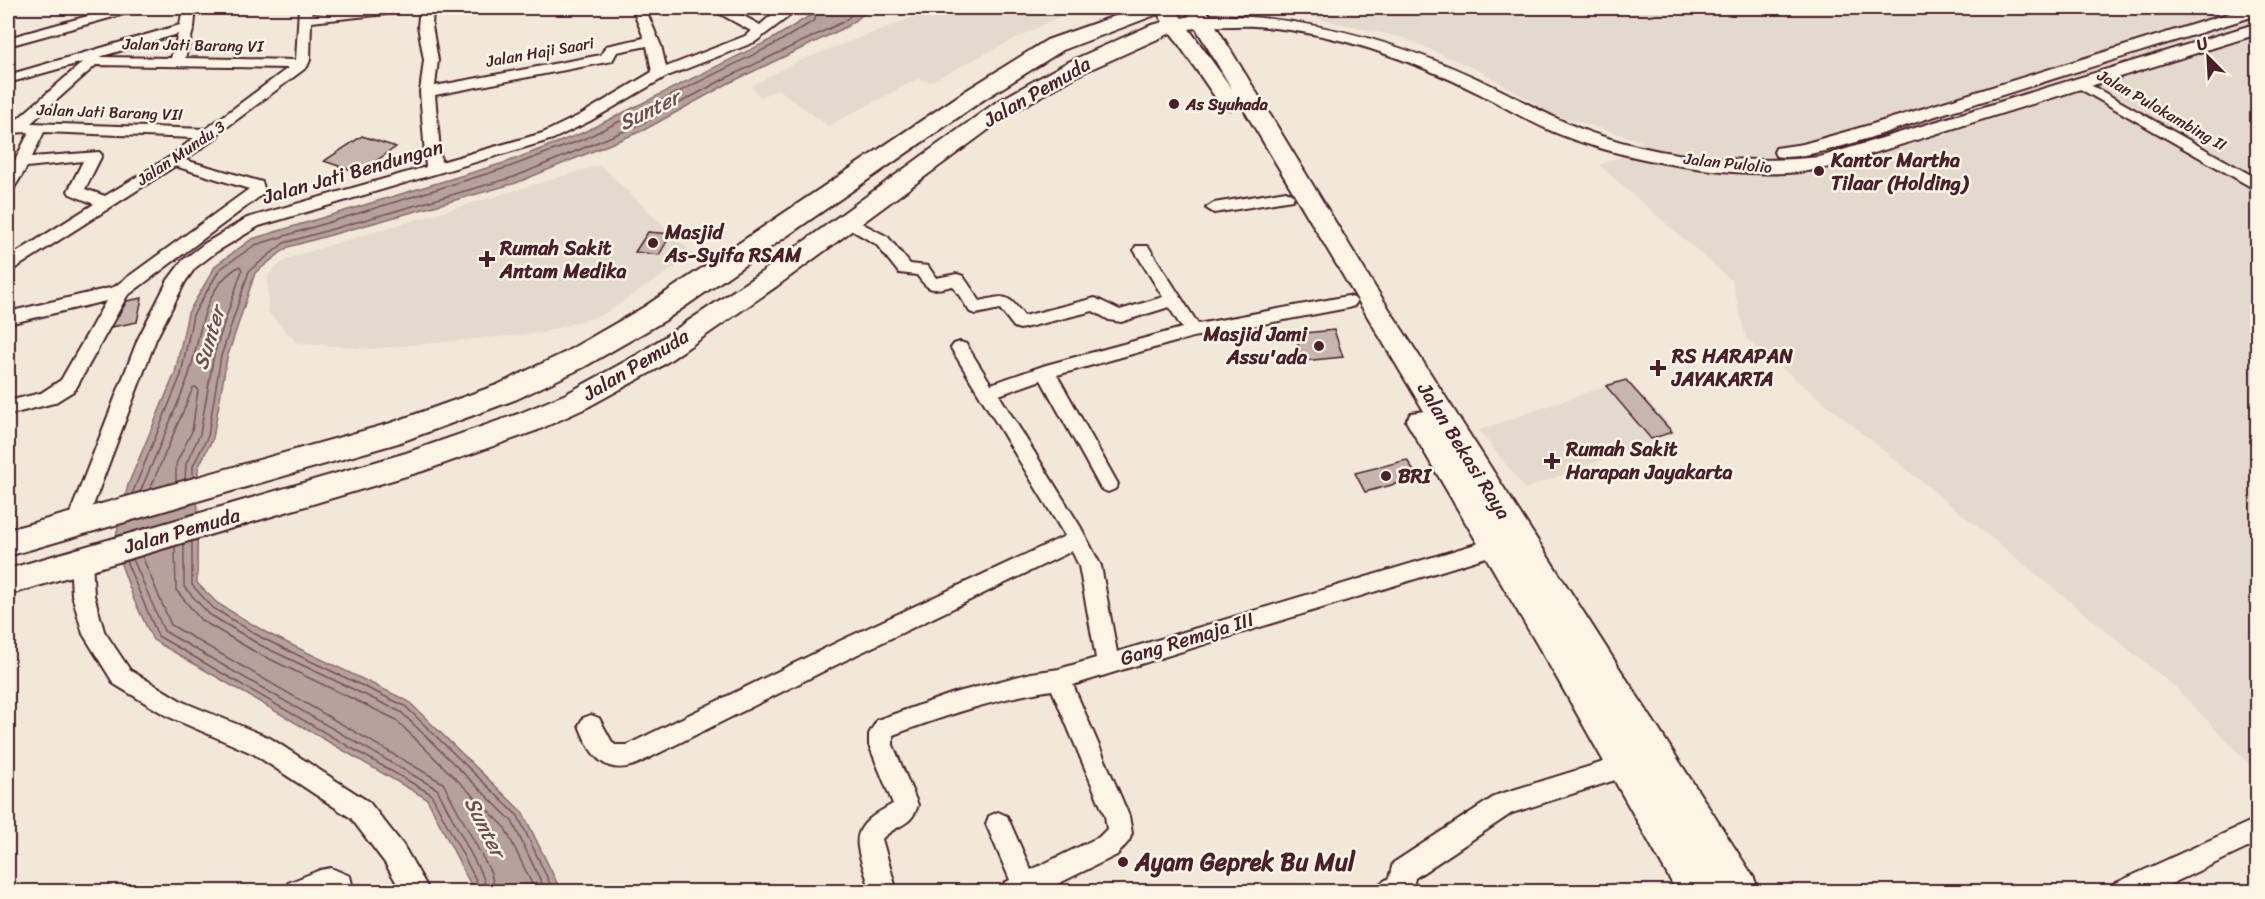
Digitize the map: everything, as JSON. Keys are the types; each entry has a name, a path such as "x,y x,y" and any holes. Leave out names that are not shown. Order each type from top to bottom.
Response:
{"main road":[{"path":"1055,45 1105,8"},
{"name":"Jalan Pemuda","path":"8,543 398,432 507,392 574,360 654,314 975,95 1055,45 1156,8"},
{"name":"Jalan Pemuda","path":"8,582 412,463 528,422 576,401 647,362 850,222 989,117 1049,81 1169,16 1198,14"},
{"name":"Jalan Bekasi Raya","path":"1198,14 1268,147 1466,455 1740,891"},
{"name":"Jalan Bekasi Raya","path":"1169,16 1175,50 1268,147 1286,196 1699,891"},
{"path":"1049,81 1175,50"}],"street":[{"path":"8,42 130,8"},
{"path":"176,63 189,8"},
{"path":"302,64 304,13 405,8"},
{"path":"426,8 425,26 431,60 427,92 434,170"},
{"path":"638,8 652,41 660,74"},
{"path":"720,8 762,32"},
{"name":"Jalan Jati Bendungan","path":"88,520 147,339 177,280 189,264 210,248 253,222 548,136 660,74 750,39 783,15 786,8"},
{"name":"Jalan Pulolio","path":"1258,8 1398,51 1605,126 1652,140 1728,154 1763,154 1804,150 2258,9"},
{"name":"Jalan Pulolio","path":"1198,14 1226,19 1296,18"},
{"path":"8,79 92,58 186,27"},
{"name":"Jalan Pulolio","path":"1481,80 1545,121 1607,145 1719,165 1787,168 1822,163 1898,141 2258,28"},
{"name":"Jalan Haji Saari","path":"427,92 607,58 610,49 652,41"},
{"path":"13,128 92,58"},
{"name":"Jalan Jati Barang VI","path":"92,58 176,63 302,64"},
{"name":"Jalan Mundu 3","path":"9,262 173,161 212,134 302,64"},
{"name":"Jalan Pulokambing II","path":"2080,83 2258,186"},
{"path":"1931,112 1950,124"},
{"name":"Jalan Jati Barang VII","path":"13,128 212,134"},
{"path":"8,185 14,178 39,128"},
{"path":"1880,128 1898,141"},
{"path":"21,163 94,155 76,190 105,202"},
{"path":"8,318 120,292 257,191 256,185 173,161"},
{"path":"1214,208 1286,196"},
{"path":"850,222 884,239 905,269 922,270 934,284 957,280 976,308 1005,302 1020,323 1095,304 1121,316 1174,299"},
{"path":"1142,250 1193,331"},
{"path":"8,408 47,398 63,389 74,379 120,292"},
{"path":"987,392 1046,372 1193,331 1348,302"},
{"path":"960,348 1090,566 1108,664"},
{"path":"1046,372 1108,484"},
{"path":"591,725 605,753 615,757 629,756 860,642 1076,540"},
{"name":"Gang Remaja III","path":"884,891 870,844 870,835 880,824 904,811 906,805 881,745 880,734 889,725 954,703 1031,683 1059,679 1496,546"},
{"path":"89,558 83,595 94,634 122,677 176,709 262,746 360,810 394,854 417,891"},
{"path":"998,824 1019,889 1108,846 1120,833 1117,816 1059,679"},
{"path":"1390,891 1402,885 1402,872 1495,809 1626,766"},
{"path":"2125,891 2258,830"},
{"path":"297,891 329,879 337,881 341,885 341,891"}],"shaded area":[{"path":"938,8 1063,8 1070,11 930,82 918,79 828,126 778,89 760,97 751,86 796,62"},
{"path":"1253,8 2257,8 2257,772 2175,687 1746,339 1732,281 1599,165 1636,151 1642,141 1553,114 1482,72 1404,38 1294,13"},
{"name":"Rumah Sakit Antam Medika","path":"600,165 694,255 602,315 541,333 370,349 297,343 268,312 268,275 281,263 294,256"},
{"name":"Rumah Sakit Harapan Jayakarta","path":"1626,379 1676,432 1525,489 1479,430"}],"water":[{"name":"Sunter","path":"810,8 866,8 866,12 846,27 727,84 644,130 516,183 288,247 255,273 227,358 213,438 198,468 197,583 217,603 267,633 408,701 523,813 561,891 474,891 427,799 153,640 134,600 114,545 128,485 175,373 188,313 216,265 252,239 507,162 582,133 774,38 811,15"}],"building":[{"path":"362,136 396,147 359,173 324,161"},
{"name":"Masjid As-Syifa RSAM","path":"648,232 671,234 659,255 635,252"},
{"path":"142,298 137,322 112,327 127,301"},
{"name":"Masjid Jami Assu'ada","path":"1334,330 1343,357 1303,361 1295,334"},
{"name":"Rumah Sakit Harapan Jayakarta","path":"1626,380 1672,432 1651,439 1606,386"},
{"name":"BRI","path":"1407,460 1418,478 1365,492 1355,473"}],"place":[{"name":"As Syuhada","path":"1174,104"},
{"name":"Kantor Martha Tilaar (Holding)","path":"1819,171"},
{"name":"Masjid As-Syifa RSAM","path":"653,243"},
{"name":"Rumah Sakit Antam Medika","path":"487,259"},
{"name":"Masjid Jami Assu'ada","path":"1319,346"},
{"name":"RS HARAPAN JAYAKARTA","path":"1658,368"},
{"name":"Rumah Sakit Harapan Jayakarta","path":"1552,461"},
{"name":"BRI","path":"1386,476"},
{"name":"Ayam Geprek Bu Mul","path":"1123,862"}]}
